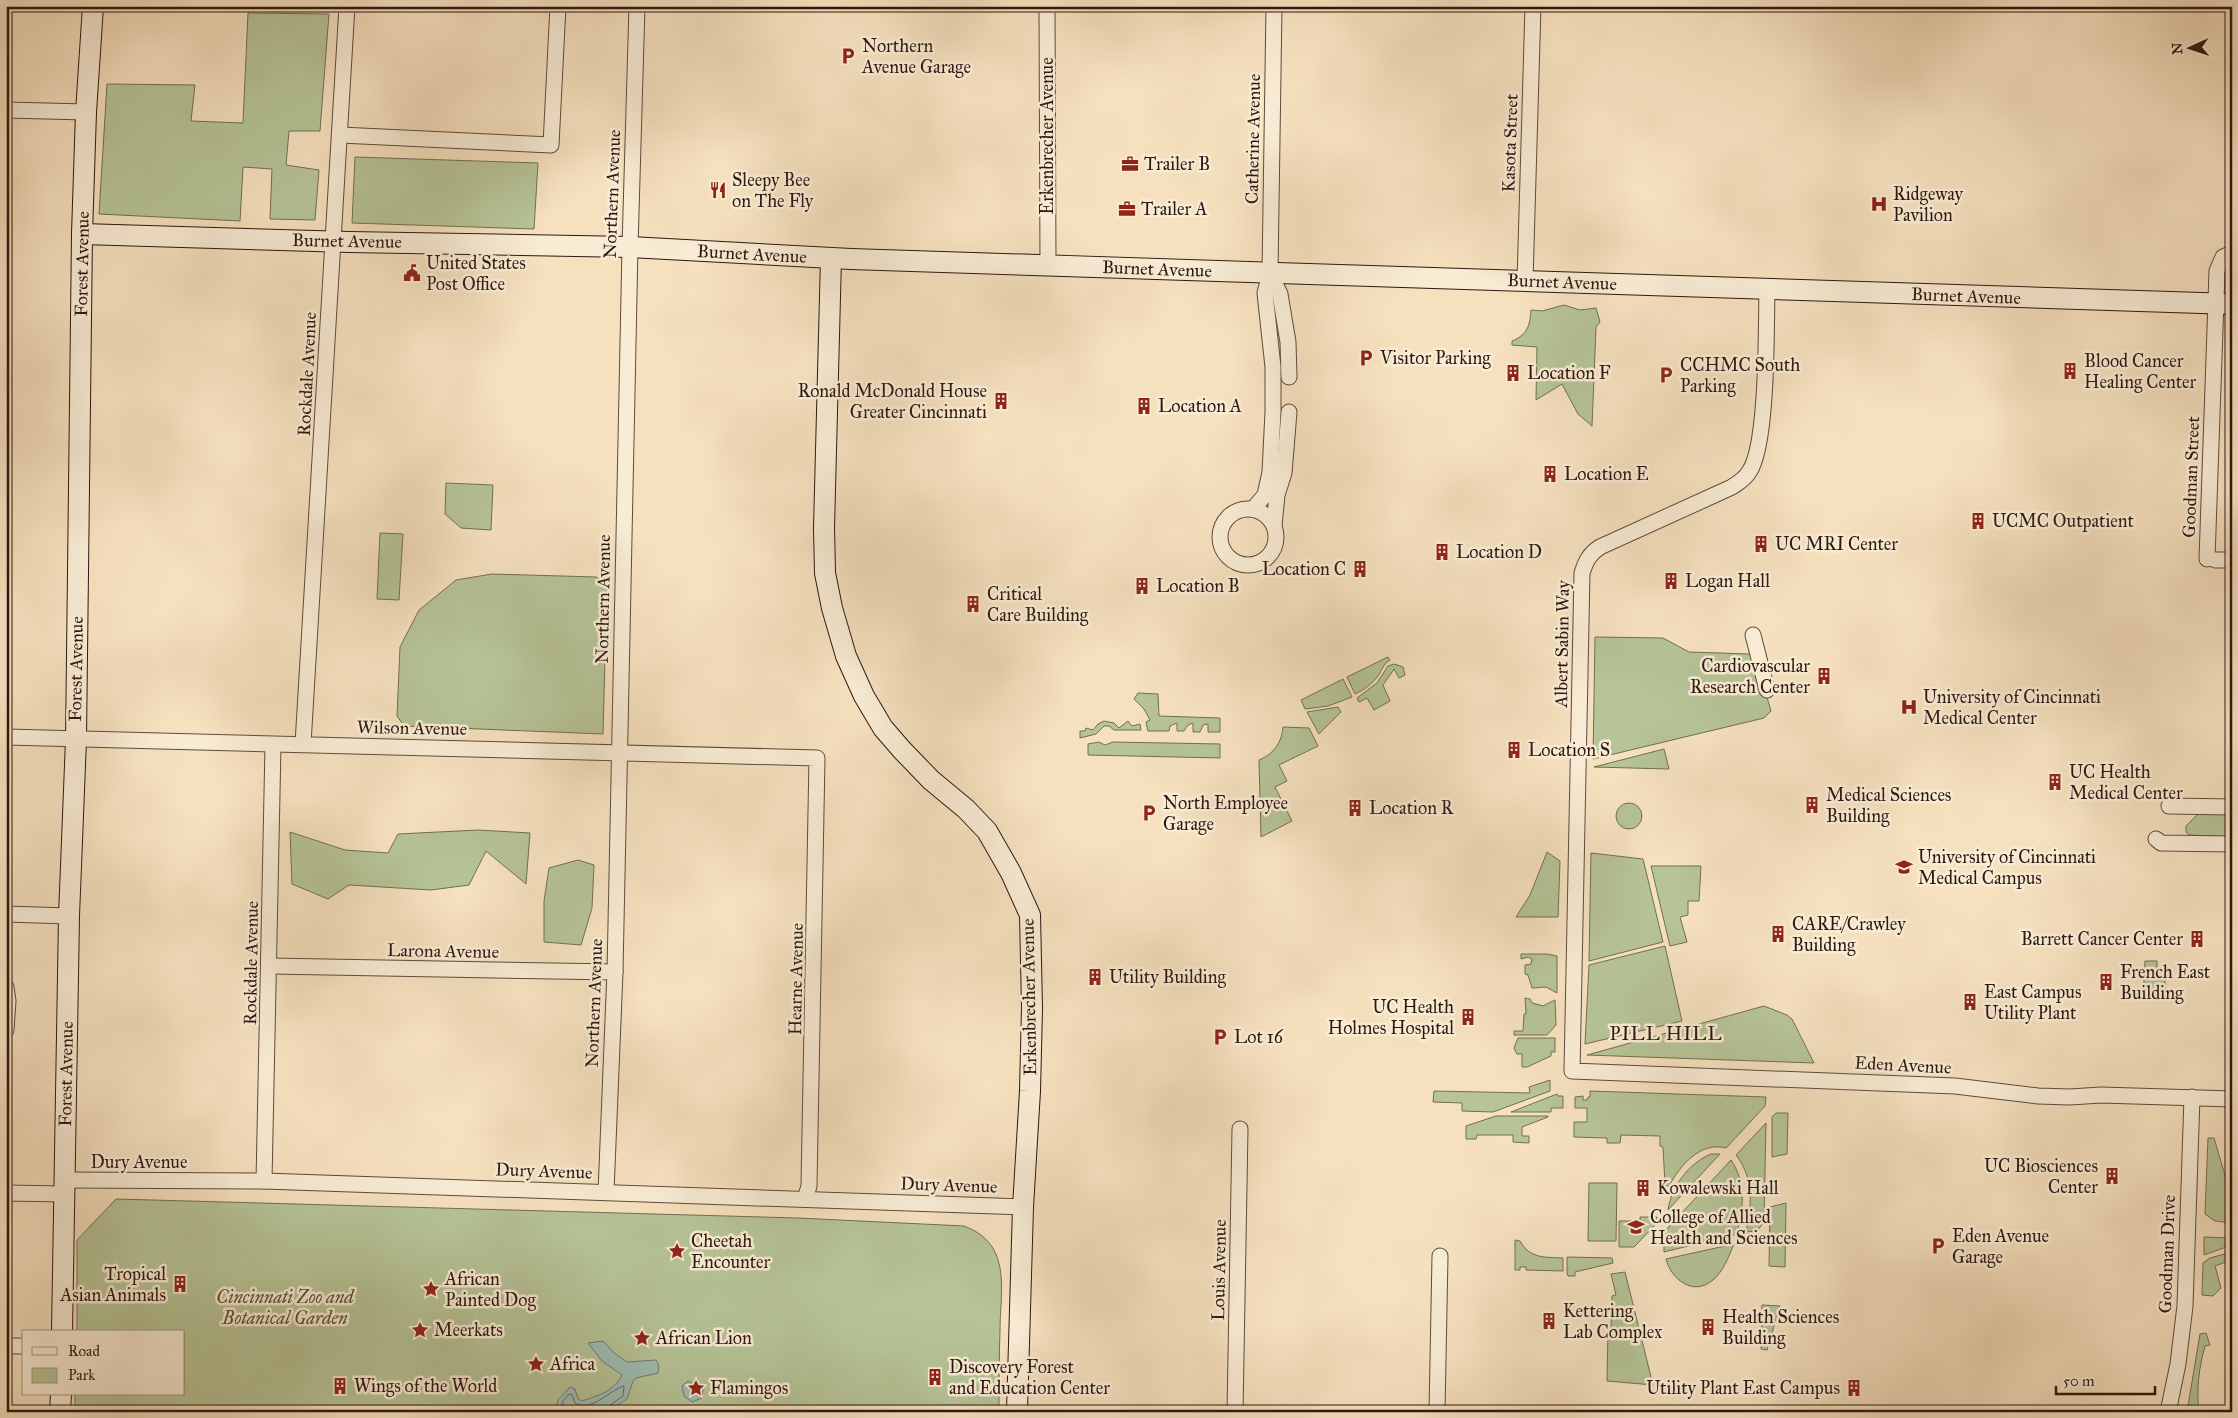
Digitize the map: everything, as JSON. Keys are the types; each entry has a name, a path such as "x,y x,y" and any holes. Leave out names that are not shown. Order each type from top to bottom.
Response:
{"street":[{"name":"Forest Avenue","path":"62,1330 69,916 76,740 82,234 86,112 93,6"},
{"name":"Rockdale Avenue","path":"303,744 347,6"},
{"path":"340,135 551,145 558,6"},
{"name":"Northern Avenue","path":"606,1192 615,972 630,247 637,6"},
{"name":"Erkenbrecher Avenue","path":"1047,6 1048,265"},
{"name":"Catherine Avenue","path":"1253,509 1265,495 1270,472 1273,412 1272,367 1265,293 1270,273 1274,6"},
{"name":"Kasota Street","path":"1525,281 1533,6"},
{"path":"6,110 86,112"},
{"name":"Burnet Avenue","path":"82,234 334,242 630,247 830,258 2223,304"},
{"name":"Goodman Street","path":"2232,253 2223,257 2218,263 2223,304 2211,446 2211,560 2232,560"},
{"name":"Erkenbrecher Avenue","path":"830,258 824,528 825,573 832,608 846,656 864,696 883,728 931,780 966,809 987,831 1011,873 1030,915 1032,1008 1030,1091 1022,1207 1017,1412"},
{"name":"Catherine Avenue","path":"1270,273 1280,294 1288,342 1289,377"},
{"name":"Albert Sabin Way","path":"1572,1071 1582,573 1586,560 1592,552 1600,547 1732,487 1750,472 1759,442 1762,412 1767,290"},
{"path":"1274,526 1268,518 1253,509 1234,512 1222,526 1220,545 1224,553 1231,560 1249,566 1258,564 1272,552 1275,544 1274,526 1277,495 1284,473 1289,412"},
{"path":"1753,635 1767,690"},
{"name":"Wilson Avenue","path":"6,737 817,758"},
{"name":"Rockdale Avenue","path":"264,1181 270,966 273,745"},
{"name":"Hearne Avenue","path":"804,1199 809,1186 817,758"},
{"path":"2169,806 2232,807"},
{"path":"2156,838 2161,843 2232,844"},
{"path":"6,914 69,916"},
{"name":"Larona Avenue","path":"270,966 615,972"},
{"path":"6,987 8,1001 6,1030"},
{"name":"Eden Avenue","path":"1572,1071 1960,1087 2046,1096 2232,1099"},
{"name":"Goodman Drive","path":"2168,1412 2178,1364 2185,1306 2192,1097"},
{"name":"Louis Avenue","path":"1234,1412 1240,1129"},
{"name":"Dury Avenue","path":"6,1193 64,1187 264,1181 1022,1207"},
{"path":"1437,1412 1440,1256"},
{"path":"6,1346 22,1346"},
{"path":"60,1412 61,1396"}],"green space":[{"path":"248,13 329,14 320,131 289,131 286,165 319,170 315,220 270,219 272,169 243,167 240,221 99,214 107,84 195,85 191,121 243,123"},
{"path":"355,157 538,163 534,229 352,223"},
{"path":"1564,305 1580,310 1596,308 1600,322 1596,327 1592,426 1578,414 1562,384 1536,400 1537,347 1512,345 1512,341 1521,336 1527,329 1531,310 1542,311"},
{"path":"446,483 493,485 491,530 461,528 445,514"},
{"path":"380,533 403,534 399,600 377,599"},
{"path":"492,574 596,577 607,583 603,734 404,726 397,716 400,647 419,610 456,580"},
{"path":"1595,637 1663,638 1689,652 1749,654 1756,660 1771,711 1764,718 1593,759"},
{"path":"1388,657 1390,660 1384,665 1376,679 1362,691 1355,694 1347,677"},
{"path":"1394,664 1403,667 1405,675 1399,678 1394,669 1383,685 1390,701 1374,710 1367,698 1359,702 1357,698 1377,683 1388,666"},
{"path":"1343,679 1352,697 1328,706 1305,709 1301,700"},
{"path":"1138,693 1158,694 1159,716 1220,718 1220,732 1208,732 1208,724 1203,725 1200,732 1193,732 1193,723 1188,725 1184,731 1177,731 1177,723 1170,726 1169,731 1148,731 1146,722 1150,720 1144,709 1134,699"},
{"path":"1338,707 1341,712 1319,734 1307,712"},
{"path":"1104,721 1114,723 1119,728 1128,721 1132,726 1140,724 1141,730 1114,730 1109,726 1104,726 1096,734 1080,738 1080,731 1085,731 1086,728 1093,730"},
{"path":"1283,727 1309,728 1318,746 1279,765 1287,781 1275,787 1292,821 1261,837 1259,760 1276,747 1281,738"},
{"path":"1099,742 1105,745 1113,742 1220,744 1220,758 1088,755 1088,744"},
{"path":"1664,749 1669,769 1594,767"},
{"path":"1629,803 1638,807 1642,816 1638,825 1629,829 1620,825 1616,816 1620,807"},
{"path":"2232,812 2232,837 2189,835 2186,832 2186,826 2199,813"},
{"path":"478,830 530,833 526,884 486,851 469,885 431,890 349,885 328,899 292,884 290,832 345,850 388,853 398,834"},
{"path":"1547,852 1560,861 1558,917 1516,917 1530,895"},
{"path":"1591,853 1643,859 1663,942 1589,961"},
{"path":"578,860 594,865 592,908 581,945 544,942 544,901 549,868"},
{"path":"1651,866 1701,866 1699,901 1688,901 1688,915 1680,917 1687,942 1670,946"},
{"path":"1665,946 1682,1021 1585,1044 1589,965"},
{"path":"1521,954 1557,956 1557,993 1546,987 1532,988 1528,975 1525,974 1525,965 1531,964 1532,959 1528,957 1521,959"},
{"path":"2145,961 2157,961 2157,973 2165,973 2165,999 2143,998"},
{"path":"1525,998 1530,999 1532,1003 1543,1006 1555,1000 1556,1025 1547,1035 1514,1035 1514,1031 1523,1031 1524,1014 1526,1014"},
{"path":"1764,1006 1787,1015 1792,1019 1814,1063 1587,1055"},
{"path":"1518,1038 1555,1038 1555,1052 1551,1052 1551,1056 1527,1067 1522,1067 1522,1054 1517,1054 1514,1048"},
{"path":"1550,1080 1550,1091 1493,1112 1462,1111 1462,1103 1433,1102 1434,1091 1530,1093 1529,1087"},
{"path":"1590,1091 1766,1097 1765,1106 1726,1148 1708,1148 1699,1152 1685,1163 1669,1186 1665,1185 1663,1147 1660,1146 1660,1136 1621,1135 1620,1143 1607,1143 1607,1138 1574,1137 1574,1122 1587,1122 1587,1108 1575,1108 1575,1097 1583,1096 1583,1100 1587,1100 1590,1097"},
{"path":"1557,1094 1558,1096 1563,1096 1563,1108 1551,1108 1551,1112 1511,1112"},
{"path":"1776,1113 1788,1113 1787,1154 1772,1157 1772,1117"},
{"path":"1496,1116 1548,1117 1522,1127 1522,1136 1529,1136 1529,1143 1513,1142 1513,1135 1477,1135 1476,1139 1466,1139 1466,1126"},
{"path":"1766,1123 1764,1222 1757,1231 1746,1232 1750,1212 1749,1182 1742,1164 1736,1155"},
{"path":"2208,1138 2214,1138 2232,1199 2232,1223 2215,1221 2205,1214"},
{"path":"1711,1154 1720,1154 1668,1210 1673,1193 1682,1177 1695,1163"},
{"path":"1731,1160 1740,1178 1742,1187 1741,1215 1737,1234 1664,1252 1664,1232"},
{"path":"1589,1183 1617,1183 1616,1241 1588,1241"},
{"name":"Cincinnati Zoo and Botanical Garden","path":"116,1199 798,1218 964,1226 980,1234 990,1244 997,1257 1000,1270 1002,1285 999,1412 75,1412 75,1396 185,1396 185,1330 77,1330 77,1240"},
{"path":"1786,1203 1785,1267 1769,1266 1770,1207"},
{"path":"1640,1217 1657,1217 1657,1223 1634,1247 1619,1247 1619,1221 1640,1221"},
{"path":"2204,1237 2232,1238 2232,1245 2204,1255"},
{"path":"1515,1240 1520,1241 1528,1251 1538,1256 1563,1258 1563,1271 1526,1270 1526,1267 1520,1267 1520,1270 1515,1270"},
{"path":"1734,1244 1717,1277 1698,1287 1691,1286 1678,1279 1666,1259"},
{"path":"2232,1252 2232,1271 2229,1261 2215,1266 2221,1288 2213,1296 2202,1295 2203,1263 2210,1258"},
{"path":"1567,1257 1612,1258 1613,1263 1575,1272 1575,1276 1568,1276"},
{"path":"1625,1272 1653,1385 1607,1381 1608,1329 1611,1329 1612,1296 1616,1295 1611,1274"},
{"path":"1762,1305 1780,1306 1767,1350 1761,1349"},
{"path":"2206,1333 2210,1345 2205,1346 2200,1370 2198,1387 2199,1412 2187,1412 2200,1334"}],"water":[{"path":"603,1341 614,1353 627,1362 656,1360 659,1366 658,1373 636,1378 633,1381 627,1399 610,1410 541,1412 552,1409 555,1411 558,1400 570,1387 575,1389 578,1399 582,1401 605,1392 618,1381 622,1375 602,1361 588,1343"},
{"path":"688,1381 703,1389 702,1398 692,1402 684,1396 682,1386"}],"place":[{"name":"Northern Avenue Garage","path":"848,56"},
{"name":"Trailer B","path":"1130,164"},
{"name":"Sleepy Bee on The Fly","path":"718,190"},
{"name":"Ridgeway Pavilion","path":"1879,204"},
{"name":"Trailer A","path":"1127,209"},
{"name":"United States Post Office","path":"412,273"},
{"name":"Visitor Parking","path":"1366,358"},
{"name":"Blood Cancer Healing Center","path":"2070,371"},
{"name":"Location F","path":"1513,373"},
{"name":"CCHMC South Parking","path":"1666,375"},
{"name":"Ronald McDonald House Greater Cincinnati","path":"1001,401"},
{"name":"Location A","path":"1144,406"},
{"name":"Location E","path":"1550,474"},
{"name":"UCMC Outpatient","path":"1978,521"},
{"name":"UC MRI Center","path":"1761,544"},
{"name":"Location D","path":"1442,552"},
{"name":"Location C","path":"1360,569"},
{"name":"Logan Hall","path":"1671,581"},
{"name":"Location B","path":"1142,586"},
{"name":"Critical Care Building","path":"973,604"},
{"name":"Cardiovascular Research Center","path":"1824,676"},
{"name":"University of Cincinnati Medical Center","path":"1909,707"},
{"name":"Location S","path":"1514,750"},
{"name":"UC Health Medical Center","path":"2055,782"},
{"name":"Medical Sciences Building","path":"1812,805"},
{"name":"Location R","path":"1355,808"},
{"name":"North Employee Garage","path":"1149,813"},
{"name":"University of Cincinnati Medical Campus","path":"1904,867"},
{"name":"CARE/Crawley Building","path":"1778,934"},
{"name":"Barrett Cancer Center","path":"2197,939"},
{"name":"Utility Building","path":"1095,977"},
{"name":"French East Building","path":"2106,982"},
{"name":"East Campus Utility Plant","path":"1970,1002"},
{"name":"UC Health Holmes Hospital","path":"1468,1017"},
{"name":"Lot 16","path":"1220,1037"},
{"name":"UC Biosciences Center","path":"2112,1176"},
{"name":"Kowalewski Hall","path":"1643,1188"},
{"name":"College of Allied Health and Sciences","path":"1636,1227"},
{"name":"Eden Avenue Garage","path":"1938,1246"},
{"name":"Cheetah Encounter","path":"677,1251"},
{"name":"Tropical Asian Animals","path":"180,1284"},
{"name":"African Painted Dog","path":"431,1289"},
{"name":"Kettering Lab Complex","path":"1549,1321"},
{"name":"Health Sciences Building","path":"1708,1327"},
{"name":"Meerkats","path":"420,1330"},
{"name":"African Lion","path":"642,1338"},
{"name":"Africa","path":"536,1364"},
{"name":"Discovery Forest and Education Center","path":"935,1377"},
{"name":"Wings of the World","path":"340,1386"},
{"name":"Flamingos","path":"696,1388"},
{"name":"Utility Plant East Campus","path":"1854,1388"}],"district":[{"name":"PILL HILL","path":"1666,1033"}]}
